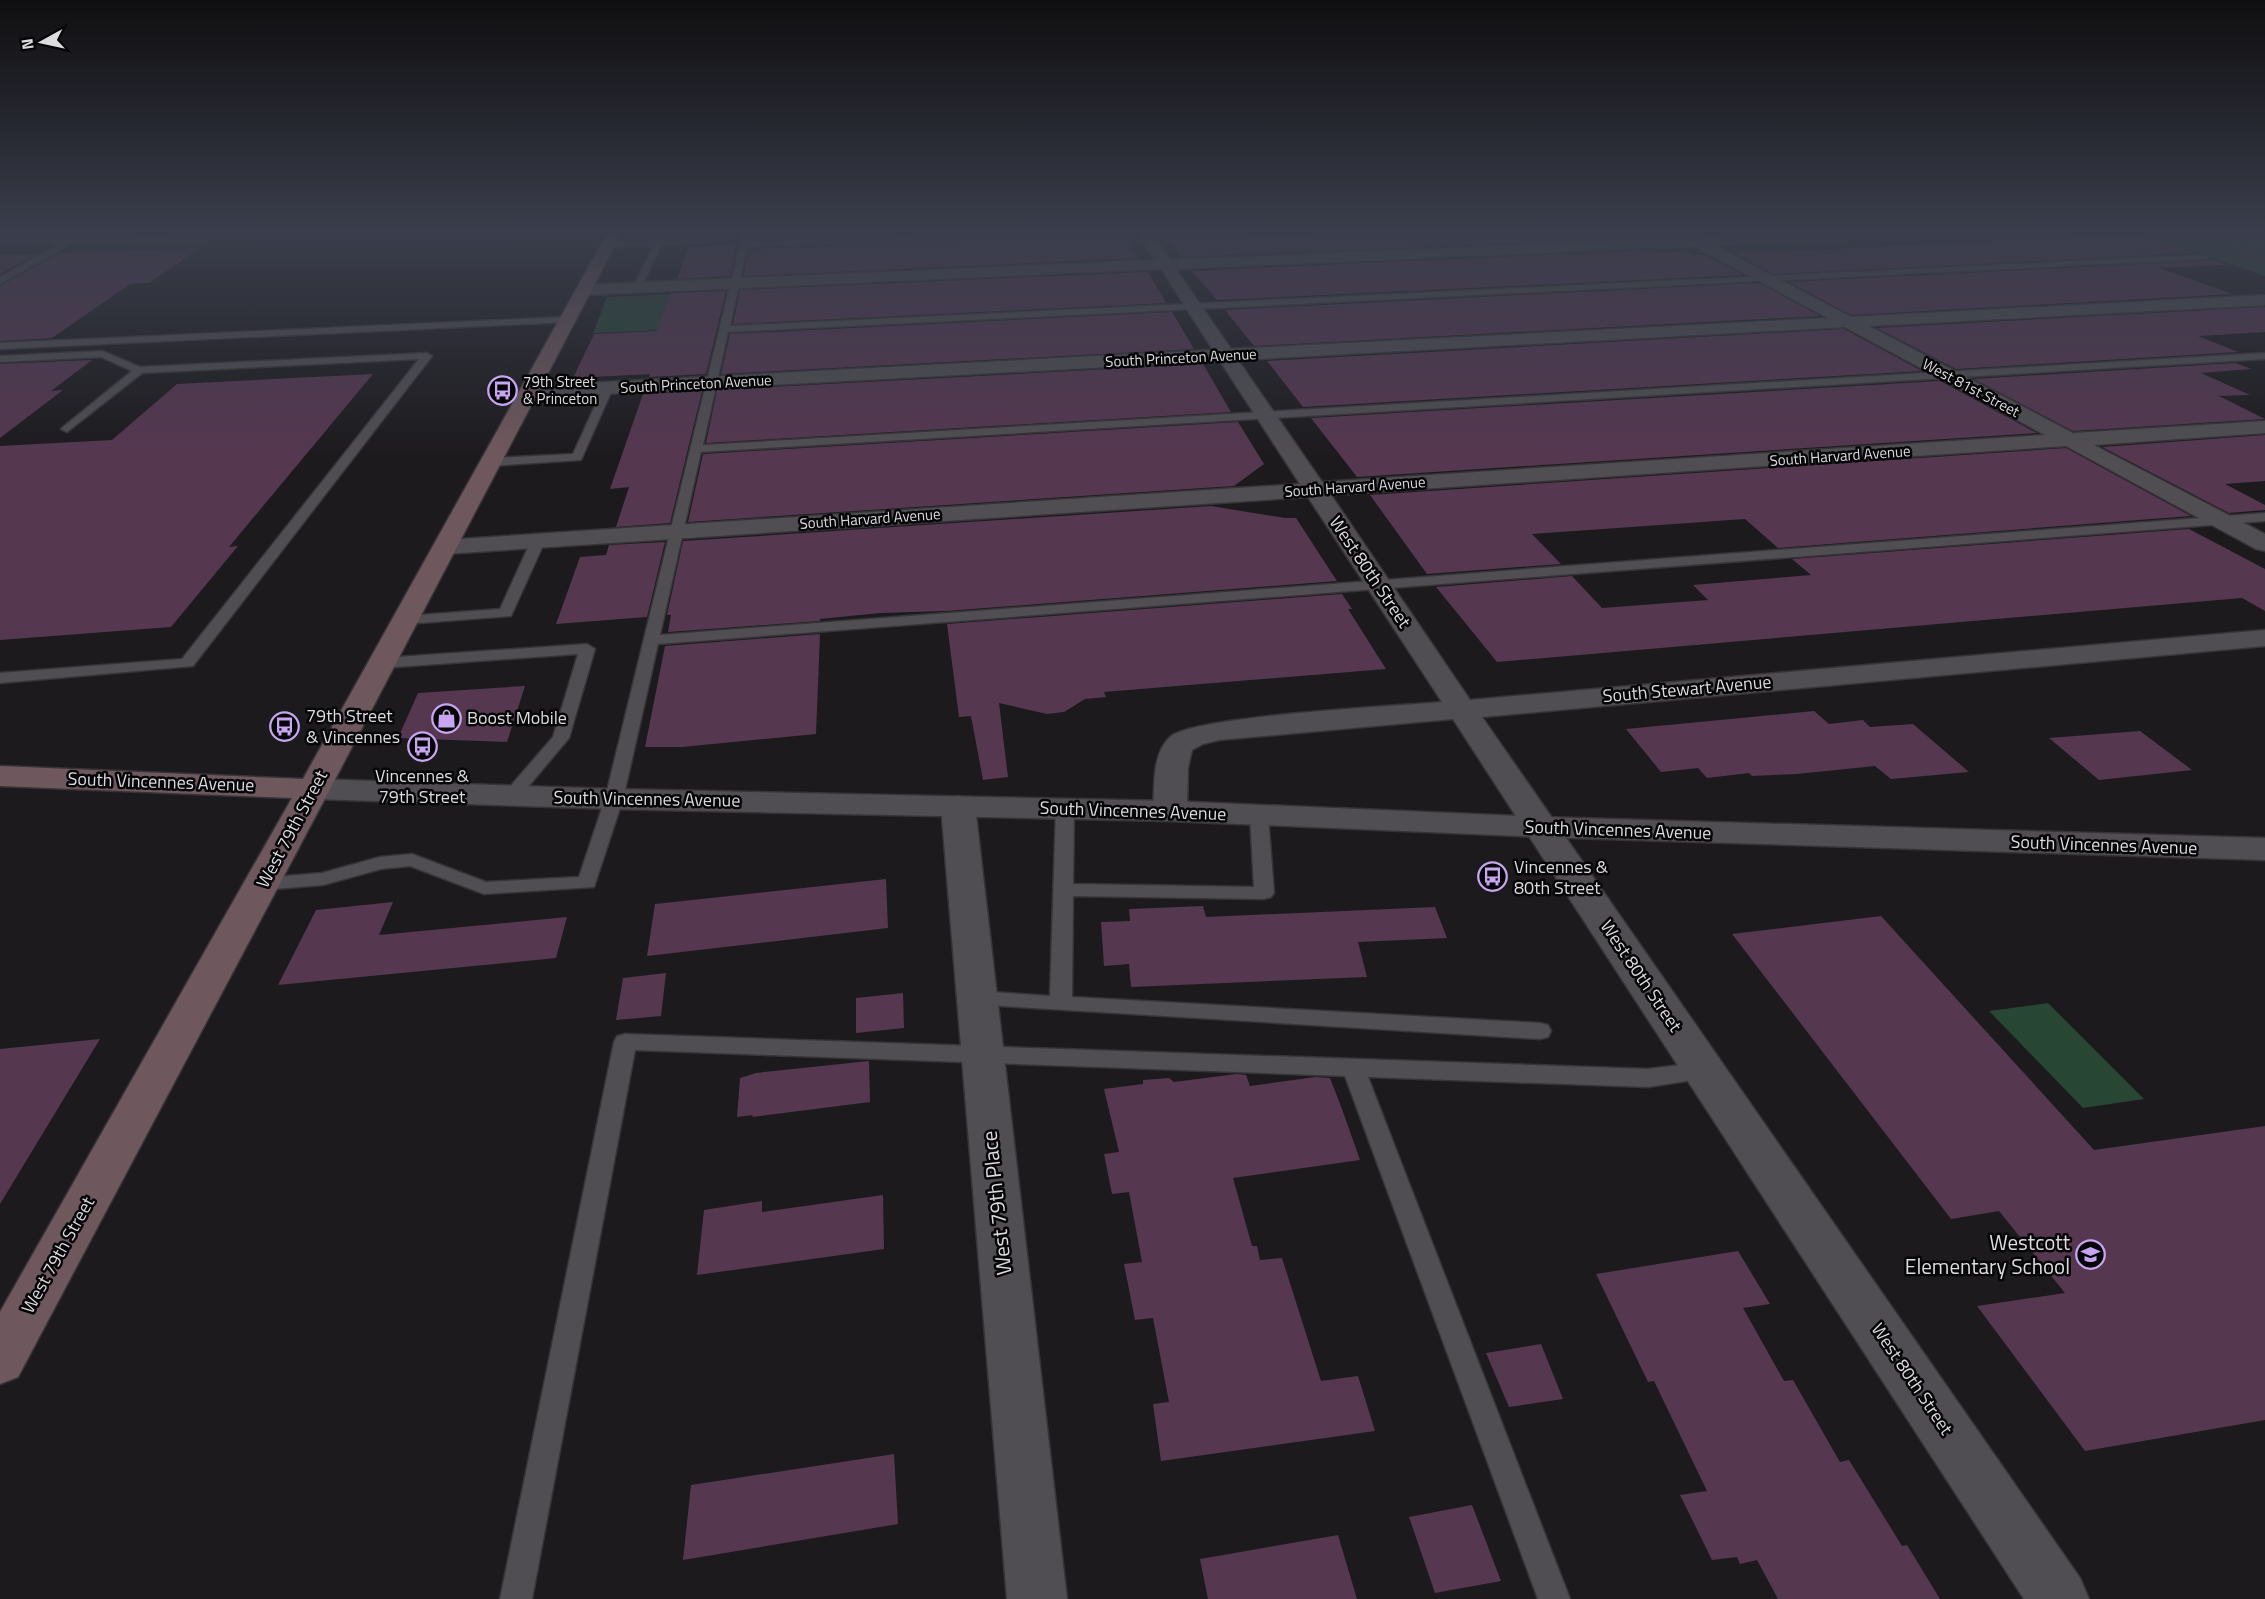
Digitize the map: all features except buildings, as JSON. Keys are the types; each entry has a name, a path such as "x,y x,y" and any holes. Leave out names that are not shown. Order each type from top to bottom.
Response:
{"main road":[{"name":"West 79th Street","path":"0,1360 314,789 574,307"},
{"name":"South Vincennes Avenue","path":"0,776 314,789"}],"street":[{"name":"West 80th Street","path":"1194,307 1378,585 2059,1599"},
{"name":"West 81st Street","path":"1819,307 2265,544"},
{"name":"South Princeton Avenue","path":"529,392 2140,307"},
{"name":"South Harvard Avenue","path":"445,547 2265,427"},
{"name":"South Stewart Avenue","path":"1170,811 1173,759 1179,745 1192,737 1219,731 2265,638"},
{"name":"South Vincennes Avenue","path":"314,789 614,799 1170,811 1541,827 2265,849"},
{"name":"West 79th Place","path":"958,806 1037,1599"}],"lane":[{"path":"262,884 323,879 381,863 412,860 484,888 587,883 614,799 729,307"},
{"path":"724,329 1181,307"},
{"path":"0,346 566,320"},
{"path":"0,359 102,354 140,370 427,356 187,663 0,678"},
{"path":"696,448 2265,356"},
{"path":"67,429 140,370"},
{"path":"491,462 577,457 608,388"},
{"path":"651,640 2265,517"},
{"path":"406,620 506,613 538,541"},
{"path":"382,663 587,649 561,738 510,796"},
{"path":"1061,1002 1065,808"},
{"path":"1063,890 1264,893 1258,815"},
{"path":"977,999 1540,1031"},
{"path":"516,1599 625,1042 1648,1078 1704,1071"},
{"path":"1353,1066 1554,1599"}],"green space":[{"path":"603,307 717,307 712,328 593,333"},
{"path":"2048,1003 2144,1099 2083,1108 1989,1011"}],"place":[{"name":"79th Street & Princeton","path":"502,391"},
{"name":"Boost Mobile","path":"446,718"},
{"name":"79th Street & Vincennes","path":"285,726"},
{"name":"Vincennes & 79th Street","path":"422,747"},
{"name":"Vincennes & 80th Street","path":"1493,877"},
{"name":"Westcott Elementary School","path":"2091,1255"}]}
